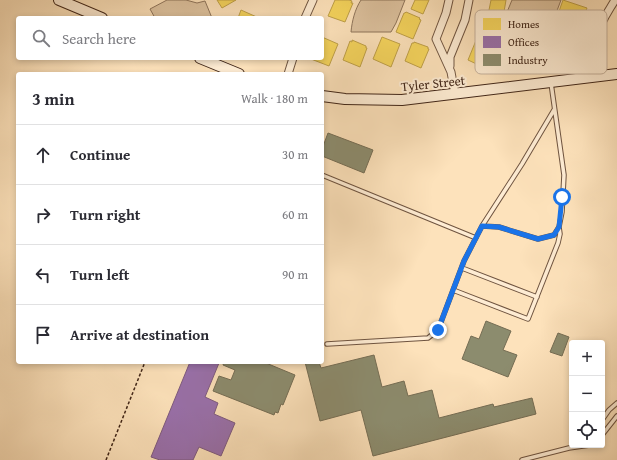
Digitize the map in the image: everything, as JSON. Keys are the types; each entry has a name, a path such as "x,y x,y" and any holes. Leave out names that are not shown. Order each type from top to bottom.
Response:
{"street":[{"path":"59,0 97,16"},
{"path":"306,16 312,0"},
{"path":"449,0 436,39 451,72"},
{"path":"455,94 450,57 465,20 469,0"},
{"path":"607,15 615,0"},
{"path":"205,60 234,72"},
{"path":"289,72 292,60"},
{"name":"Tyler Street","path":"324,96 345,99 402,100 617,74"}],"lane":[{"path":"453,290 528,319 558,243 560,234 559,227 562,212 564,175 550,81"},
{"path":"327,344 428,338 438,330 462,268 482,226 554,110"},
{"path":"324,176 476,238"},
{"path":"482,226 499,227 538,239 554,235 559,227"},
{"path":"462,268 536,297"},
{"path":"605,416 617,403"},
{"path":"605,431 616,417 609,410"},
{"path":"522,460 569,448"}],"path":[{"path":"106,460 144,364"}],"shaded area":[{"path":"167,0 186,0 197,3 205,1 211,16 154,16 150,9"},
{"path":"361,0 405,0 391,32 351,32 354,15"},
{"path":"512,0 561,0 557,10 508,10"}],"building: Homes":[{"path":"217,0 236,0 222,8"},
{"path":"335,0 349,0 353,3 345,22 328,16"},
{"path":"415,0 429,0 423,14 411,9"},
{"path":"491,0 506,0 504,10 489,10"},
{"path":"563,0 587,8 586,10 559,10"},
{"path":"241,10 254,16 239,16"},
{"path":"406,12 420,18 419,19 421,20 413,39 396,32 404,13"},
{"path":"382,37 400,44 391,67 373,59"},
{"path":"324,38 338,44 329,66 314,60 324,60"},
{"path":"352,40 366,46 367,48 360,67 343,60 350,41 352,42"},
{"path":"414,42 428,47 429,49 421,68 405,61 412,43"},
{"path":"475,43 475,63 468,60"}],"building: Offices":[{"path":"189,364 219,364 205,397 218,403 214,414 235,423 221,456 199,447 193,460 160,460 151,457"}],"building: Industry":[{"path":"328,133 373,150 364,173 324,157 324,144"},
{"path":"486,321 511,331 503,350 517,355 508,377 462,359 471,336 479,339"},
{"path":"558,333 569,337 562,356 550,352"},
{"path":"374,355 382,387 404,381 408,396 432,390 439,418 493,404 494,407 532,398 536,414 373,456 361,410 320,421 306,364 320,364 321,368"},
{"path":"268,364 295,375 283,405 281,404 278,413 275,412 274,415 213,391 219,376 231,380 235,370 223,365"}],"route":[{"path":"438,330 464,261 482,226 499,227 527,237 538,239 546,238 554,235 559,227 562,212 562,197"}]}
